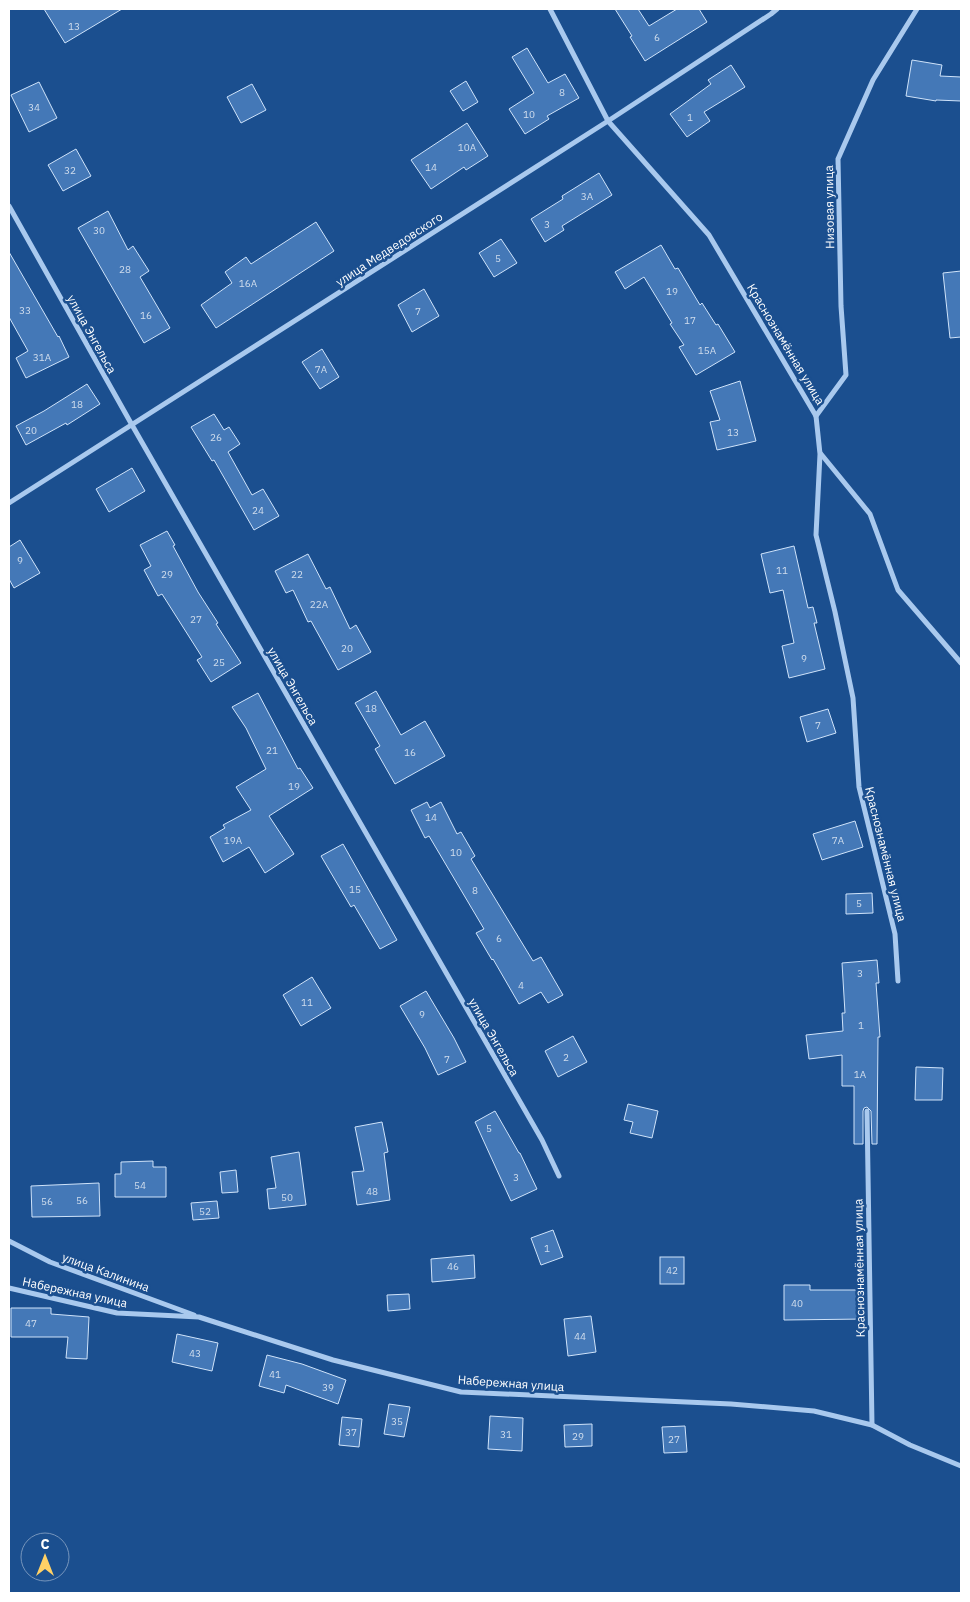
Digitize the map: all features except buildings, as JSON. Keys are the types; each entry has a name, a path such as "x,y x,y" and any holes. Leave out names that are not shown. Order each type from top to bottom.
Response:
{"street":[{"name":"Краснознамённая улица","path":"550,9 608,121 709,235 816,416 820,454 816,535 853,698 858,787 895,934 898,981"},
{"name":"улица Медведовского","path":"9,503 608,121 777,9"},
{"name":"Низовая улица","path":"816,416 846,375 840,306 838,159 873,80 917,9"},
{"name":"улица Энгельса","path":"9,206 537,1132 559,1176"},
{"path":"820,454 870,514 898,590 961,663"},
{"name":"Краснознамённая улица","path":"867,1111 872,1426"},
{"name":"улица Калинина","path":"9,1241 50,1262 199,1317"},
{"name":"Набережная улица","path":"9,1288 117,1313 199,1317 333,1360 461,1392 740,1405 814,1412 872,1426 910,1445 959,1464"}]}
